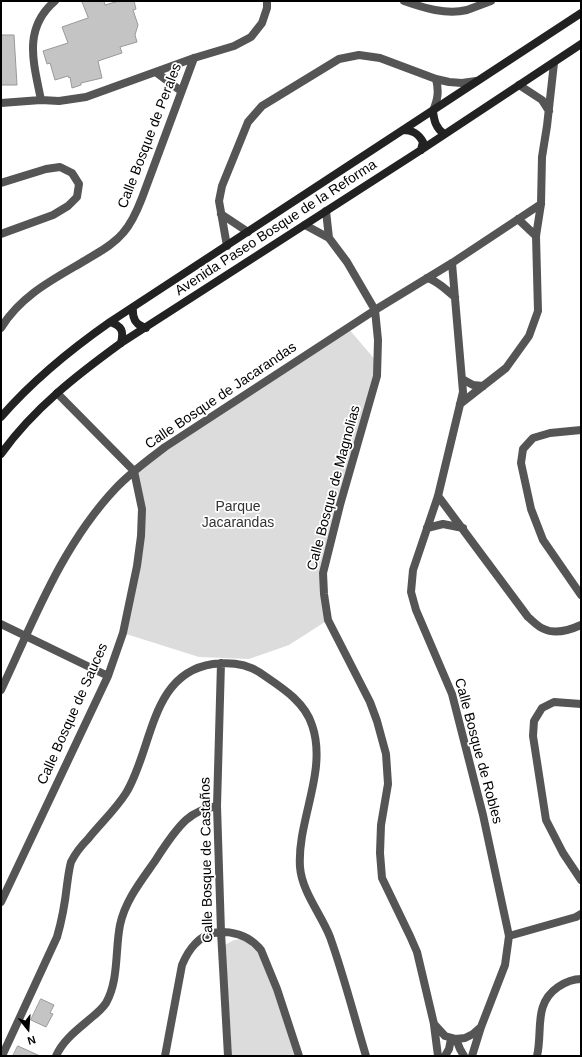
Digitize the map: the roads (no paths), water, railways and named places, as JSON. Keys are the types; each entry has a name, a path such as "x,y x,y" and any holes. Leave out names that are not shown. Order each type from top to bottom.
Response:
{"main road":[{"name":"Avenida Paseo Bosque de la Reforma","path":"1,417 17,398 57,362 110,322 581,13"},
{"name":"Avenida Paseo Bosque de la Reforma","path":"1,454 32,416 57,393 121,343 421,150 581,44"},
{"path":"433,111 435,123 439,130 444,134"},
{"path":"403,130 410,130 420,136 423,142 421,150"},
{"path":"133,308 132,315 135,321 140,326 146,328"},
{"path":"110,322 117,324 121,330 123,336 121,343"}],"street":[{"path":"41,100 33,56 33,39 42,15 55,1"},
{"path":"1,103 41,100 59,102 86,97 194,58 234,46 251,37 262,23 267,8 267,1"},
{"path":"404,1 428,9 446,11 466,10 491,1"},
{"path":"227,246 219,201 222,186 248,122 262,106 339,59 359,55 380,58 436,79 449,82 462,83 476,81"},
{"name":"Calle Bosque de Perales","path":"1,328 12,312 26,297 106,248 123,233 133,219 142,198 194,58"},
{"path":"460,404 506,368 529,336 538,310 536,236 541,204 542,157 554,63"},
{"path":"157,72 181,91"},
{"path":"433,111 437,100 438,90 436,79"},
{"path":"519,85 542,100 549,111"},
{"path":"1,183 46,169 60,167 72,173 79,184 77,197 68,206 53,215 1,234"},
{"name":"Calle Bosque de Jacarandas","path":"1,690 50,584 76,541 94,513 116,488 134,471 165,447 375,310 452,263 541,204"},
{"path":"326,211 329,238"},
{"path":"221,214 248,232"},
{"path":"518,219 536,236"},
{"name":"Calle Bosque de Magnolias","path":"305,225 329,238 347,262 375,310 378,340 377,376 340,505 323,573 324,594 328,620 370,702 386,754 388,784 381,825 380,846 382,878 410,936 416,952 434,1024"},
{"name":"Calle Bosque de Robles","path":"452,263 463,392 438,496 413,570 411,592 416,610 452,694 482,814 509,936 505,966 481,1027 472,1056"},
{"path":"427,278 430,278 455,297"},
{"path":"462,379 473,385 483,386"},
{"path":"57,393 134,471"},
{"path":"581,430 550,433 533,438 523,449 521,463 531,509 543,540 581,594"},
{"name":"Calle Bosque de Sauces","path":"1,902 108,676 123,633 137,566 141,536 142,509 134,471"},
{"path":"438,496 528,617 543,629 555,632 570,630 581,625"},
{"path":"427,528 443,524 463,528"},
{"path":"1,624 108,676"},
{"path":"2,1056 57,937 62,921 72,862 81,846 126,793 137,770 161,704 171,686 184,673 201,666 221,663 239,664 254,669 286,691 301,706 312,723 316,741 316,767 301,842 300,868 305,887 329,934 366,1056"},
{"name":"Calle Bosque de Castaños","path":"221,663 216,806 228,1056"},
{"path":"581,704 554,702 542,708 534,721 533,736 546,820 563,853 581,880"},
{"path":"56,1056 59,1048 69,1036 105,1004 111,989 114,974 120,925 127,905 138,886 166,844 186,821 198,812 216,806"},
{"path":"509,936 576,917 581,914"},
{"path":"164,1056 182,965 191,948 199,940 210,934 221,932 247,938 261,950 277,989 299,1056"},
{"path":"537,1056 541,1013 550,993 563,984 581,978"},
{"path":"434,1024 439,1031 454,1039 464,1056"},
{"path":"434,1024 438,1056"},
{"path":"454,1039 469,1036 481,1027"},
{"path":"445,1056 454,1039"}],"park label":[{"name":"Parque Jacarandas","path":"238,516"}]}
